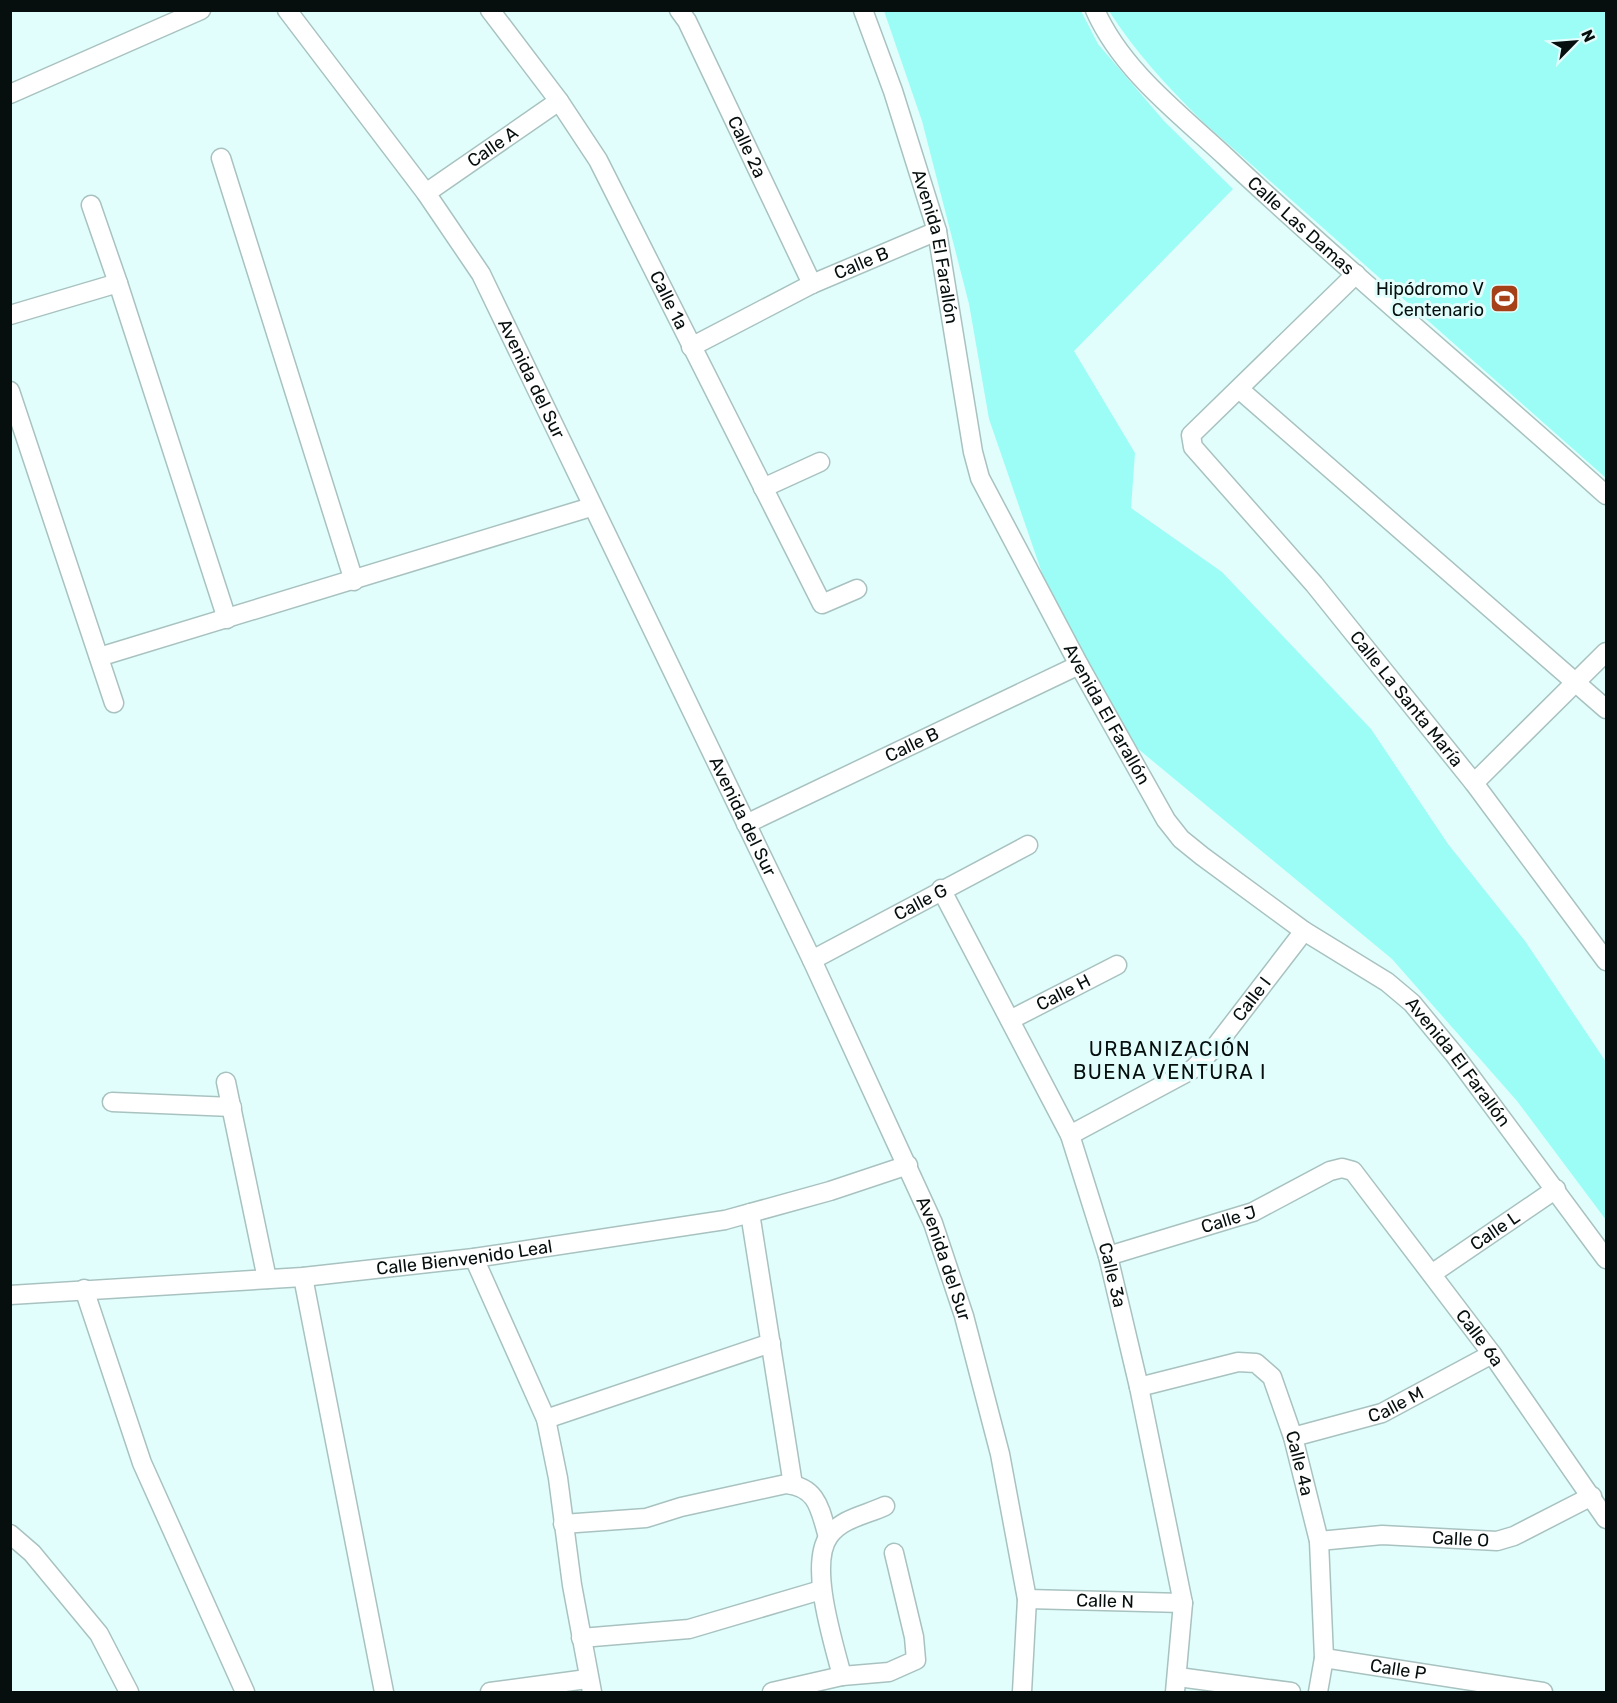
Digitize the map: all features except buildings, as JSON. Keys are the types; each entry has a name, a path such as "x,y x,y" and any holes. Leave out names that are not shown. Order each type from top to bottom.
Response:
{"street":[{"path":"10,94 201,10"},
{"name":"Avenida del Sur","path":"287,10 426,193 481,274 591,507 812,960 908,1165 933,1223 964,1316 1000,1454 1027,1599 1022,1692"},
{"name":"Calle 1a","path":"490,10 559,101 598,160 822,604 857,589"},
{"name":"Calle 2a","path":"679,10 687,21 812,284"},
{"name":"Avenida El Farallón","path":"863,10 893,91 937,231 973,452 980,478 1079,665 1166,820 1181,839 1304,931 1387,982 1412,1003 1454,1054 1606,1259"},
{"name":"Calle Las Damas","path":"1095,10 1103,27 1135,71 1276,204 1606,495"},
{"name":"Calle A","path":"426,193 559,101"},
{"path":"220,158 354,581"},
{"path":"91,205 227,619"},
{"name":"Calle B","path":"691,346 812,284 937,231"},
{"path":"1356,274 1239,389 1606,709"},
{"path":"10,315 118,283"},
{"name":"Calle La Santa María","path":"1239,389 1191,435 1193,447 1314,584 1474,783 1606,961"},
{"path":"10,391 114,703"},
{"path":"763,488 820,462"},
{"path":"99,657 591,507"},
{"path":"1474,783 1606,652"},
{"name":"Calle B","path":"746,824 1079,665"},
{"name":"Calle G","path":"812,960 941,889 1028,845"},
{"name":"Calle 3a","path":"941,889 1070,1135 1108,1256 1139,1387 1183,1603 1177,1685"},
{"name":"Calle I","path":"1070,1135 1193,1069 1215,1047 1304,931"},
{"name":"Calle H","path":"1010,1020 1117,965"},
{"path":"226,1082 267,1279"},
{"path":"112,1102 232,1107"},
{"name":"Calle Bienvenido Leal","path":"10,1295 303,1277 474,1258 725,1220 830,1191 908,1165"},
{"name":"Calle J","path":"1108,1256 1253,1212 1330,1171 1342,1168"},
{"name":"Calle 6a","path":"1342,1168 1353,1171 1433,1274 1492,1354 1606,1519"},
{"name":"Calle L","path":"1433,1274 1556,1189"},
{"path":"750,1213 793,1485"},
{"path":"474,1258 546,1419 558,1478 563,1524 589,1686 490,1692"},
{"path":"303,1277 384,1692"},
{"path":"84,1289 142,1463 244,1692"},
{"path":"546,1419 771,1343"},
{"name":"Calle M","path":"1293,1437 1382,1413 1492,1354"},
{"name":"Calle 4a","path":"1139,1387 1238,1362 1256,1364 1272,1377 1293,1437 1319,1541 1324,1658 1318,1692"},
{"path":"563,1524 646,1518 681,1507 793,1485 802,1486 812,1494 828,1537"},
{"name":"Calle O","path":"1319,1541 1382,1535 1497,1541 1514,1536 1592,1496"},
{"path":"842,1676 821,1590 824,1551 828,1537 840,1526 885,1506"},
{"path":"10,1534 32,1553 99,1634 129,1692"},
{"path":"772,1692 842,1676 889,1672 916,1660 914,1637 894,1553"},
{"path":"582,1638 688,1629 821,1590"},
{"name":"Calle N","path":"1027,1599 1183,1603"},
{"name":"Calle P","path":"1324,1658 1543,1692"},
{"path":"1177,1685 1291,1692"}],"shaded area":[{"path":"884,11 1081,11 1098,44 1164,121 1233,189 1074,351 1135,453 1131,508 1222,572 1371,729 1448,844 1525,941 1606,1062 1606,1220 1517,1101 1392,959 1114,729 1064,637 989,419 969,304 922,121"},
{"name":"Hipódromo V Centenario","path":"1109,11 1606,11 1606,478 1202,121 1152,68"}],"place":[{"name":"Hipódromo V Centenario","path":"1505,299"}],"district":[{"name":"URBANIZACIÓN BUENA VENTURA I","path":"1170,1060"}]}
